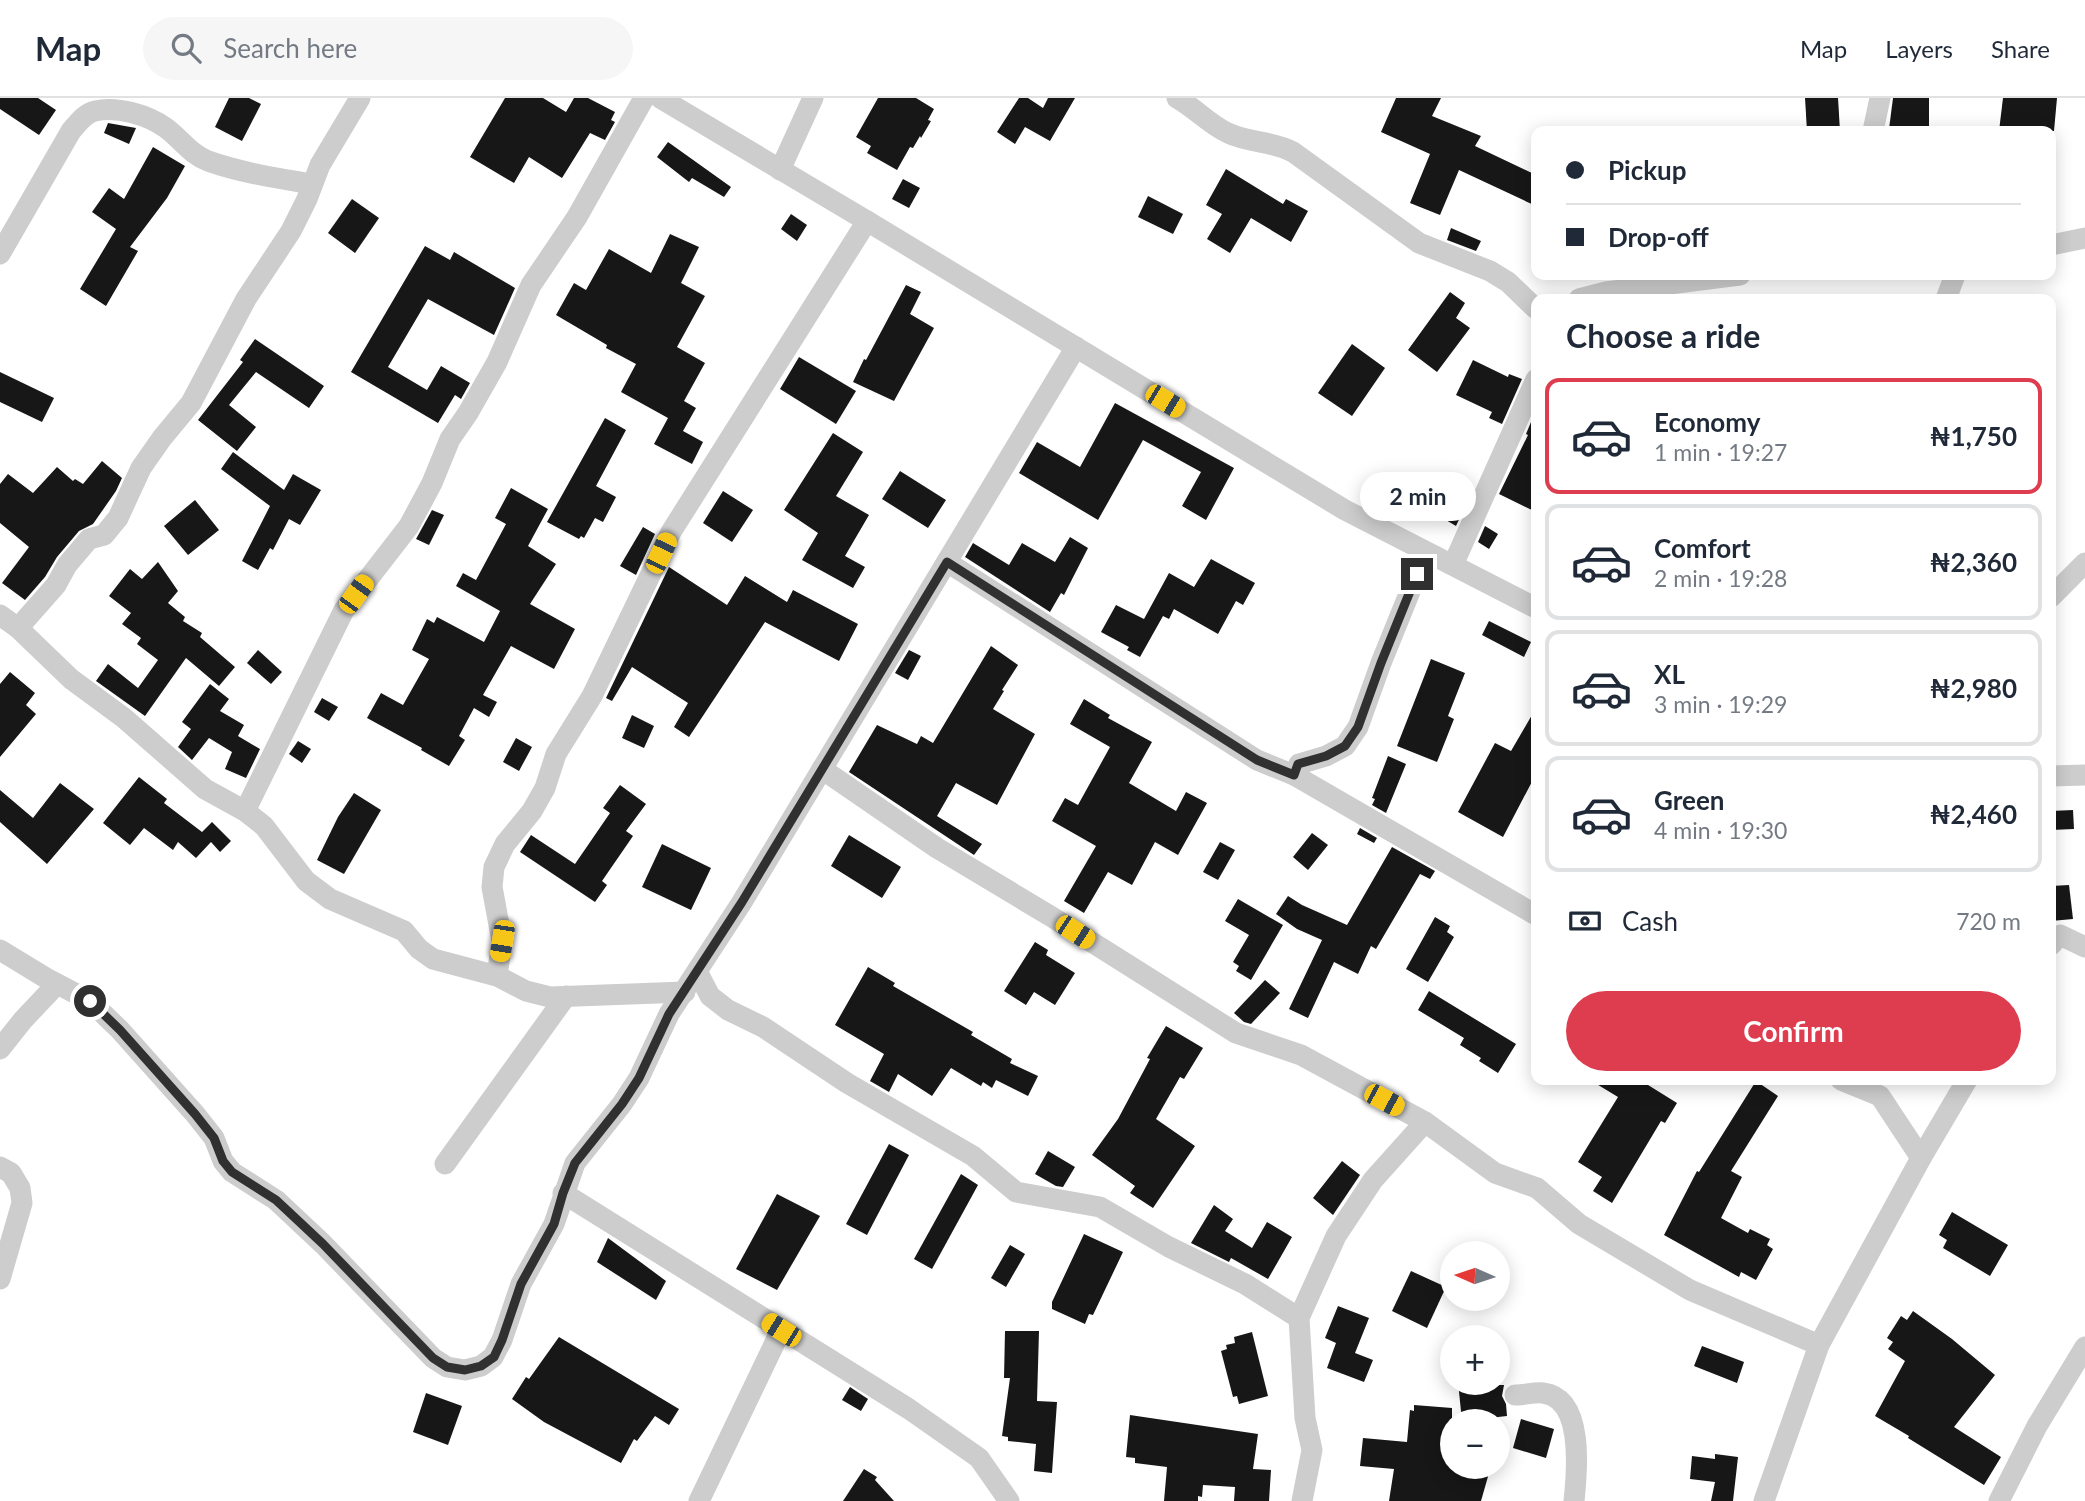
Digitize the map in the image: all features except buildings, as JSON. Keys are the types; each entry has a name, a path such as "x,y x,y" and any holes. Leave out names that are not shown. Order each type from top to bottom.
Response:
{"street":[{"path":"18,628 56,585 67,565 89,539 104,534 118,518 141,468 191,403 246,299 290,231 320,165 360,98"},
{"path":"245,811 344,610 409,526 432,483 450,439 468,413 496,362 531,285 577,217 644,98"},
{"path":"660,98 1345,510 1531,605"},
{"path":"780,170 813,98"},
{"path":"1177,98 1226,132 1245,139 1282,146 1293,152 1419,243 1490,271 1508,282 1531,304"},
{"path":"1874,126 1880,98"},
{"path":"0,254 71,131 84,116 94,111 115,110 153,119 168,129 193,154 206,160 245,172 312,184"},
{"path":"497,976 502,941 492,887 494,867 505,844 532,811 545,788 556,754 592,696 671,532 867,221"},
{"path":"2056,245 2085,238"},
{"path":"1598,294 1701,280"},
{"path":"0,950 90,1001 120,1030 201,1122 214,1138 223,1161 232,1172 276,1200 323,1244 433,1358 447,1367 465,1370 481,1366 494,1357 502,1340 521,1284 554,1224 575,1163 639,1078 669,1014 742,902 1076,347"},
{"path":"1453,565 1531,390"},
{"path":"1294,775 1298,764 1326,756 1345,746 1358,727 1426,552"},
{"path":"947,562 1257,760 1294,775 1531,912"},
{"path":"2056,592 2085,564"},
{"path":"0,615 18,628 71,679 124,718 205,789 245,811 264,826 306,881 330,899 404,931 419,949 433,959 497,976 526,991 550,997 685,992"},
{"path":"822,769 937,848 1236,1033 1301,1055 1425,1122 1494,1173 1537,1188 1579,1224 1690,1290 1819,1345"},
{"path":"2056,776 2085,775"},
{"path":"2056,939 2060,935 2085,947"},
{"path":"697,971 710,996 728,1010 763,1027 847,1083 973,1156 1016,1192 1100,1207 1169,1247 1245,1284 1299,1318"},
{"path":"0,1049 57,984"},
{"path":"445,1164 566,996"},
{"path":"1853,1085 1880,1096 1921,1158"},
{"path":"1764,1501 1819,1345 1921,1158 1965,1085"},
{"path":"1302,1501 1312,1450 1305,1418 1299,1318 1336,1236 1373,1180 1425,1122"},
{"path":"0,1167 11,1173 20,1188 22,1203 0,1279"},
{"path":"563,1193 909,1409 979,1458 1009,1501"},
{"path":"699,1501 781,1330"},
{"path":"1999,1501 2037,1426 2085,1347"},
{"path":"1516,1395 1545,1393 1559,1400 1572,1419 1578,1458 1574,1501"}],"route":[{"path":"90,1001 120,1030 195,1114 214,1138 223,1161 232,1172 276,1200 323,1244 433,1358 447,1367 465,1370 481,1366 494,1357 502,1340 521,1284 554,1224 575,1163 639,1078 669,1014 742,902 947,562 1257,760 1294,775 1298,764 1326,756 1345,746 1358,727 1417,574"}]}
